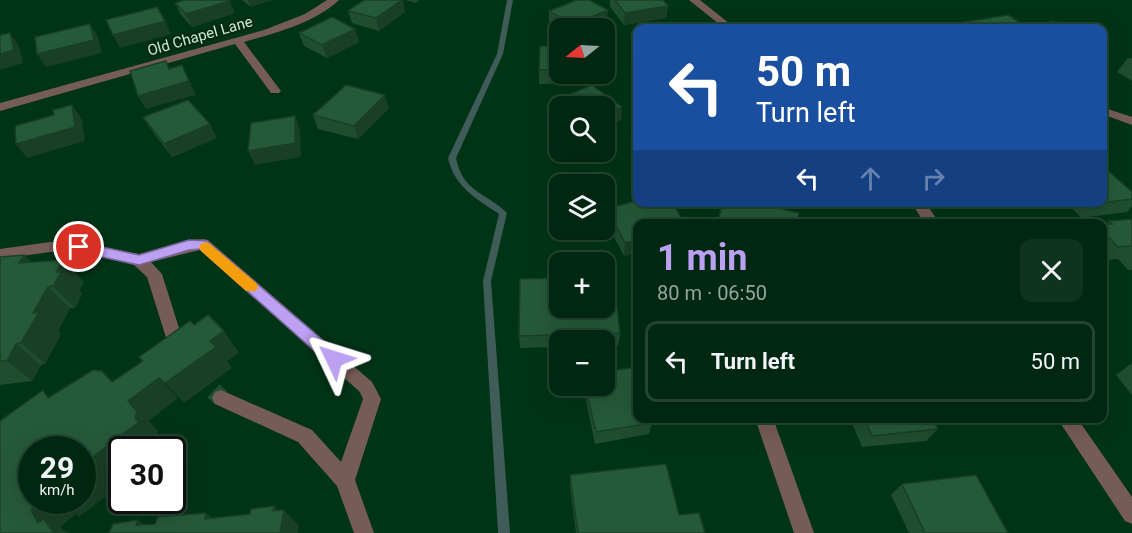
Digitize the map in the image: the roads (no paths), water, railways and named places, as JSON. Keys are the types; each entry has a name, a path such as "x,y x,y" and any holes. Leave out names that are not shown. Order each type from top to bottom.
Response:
{"street":[{"name":"Old Chapel Lane","path":"0,107 283,27 308,16 334,0"},
{"path":"694,0 725,24"},
{"path":"238,41 274,91"},
{"path":"1107,112 1132,121"},
{"path":"0,254 50,247 79,247 139,260 189,245 203,244 366,387 372,399 345,480"},
{"path":"139,260 154,274 176,344"},
{"path":"221,398 305,436 345,480 364,533"},
{"path":"766,423 804,533"},
{"path":"1069,423 1132,514"}],"waterway":[{"path":"504,533 487,281 503,213 478,197 464,184 458,177 452,158 500,54 510,0"}],"tunnel":[{"path":"194,372 221,398"}]}
